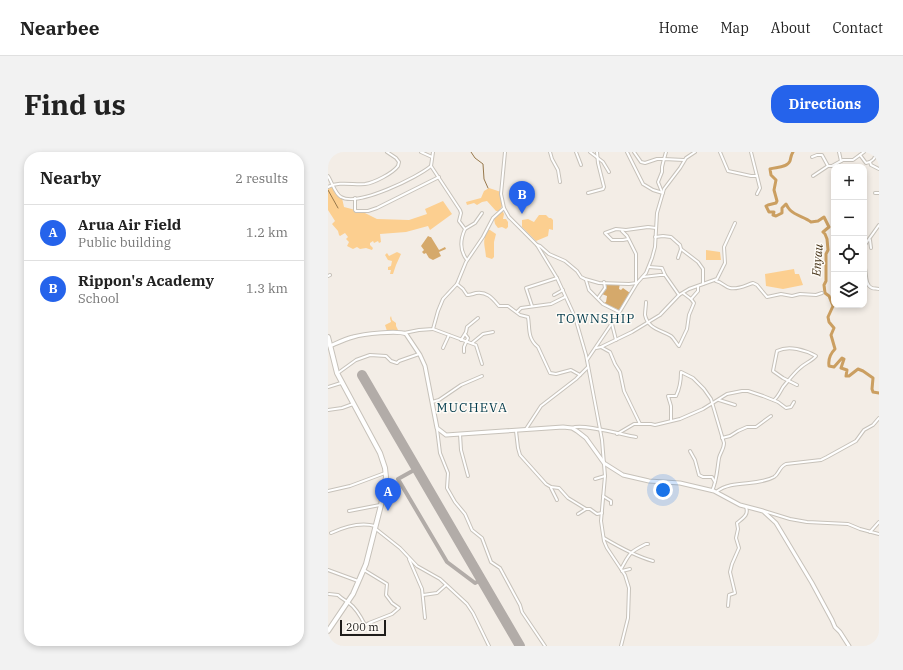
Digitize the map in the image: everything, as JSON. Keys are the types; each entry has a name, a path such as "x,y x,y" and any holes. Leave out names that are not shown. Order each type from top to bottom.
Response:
{"main road":[{"path":"328,337 337,374 380,453 386,474 376,528 364,570 348,602 328,631"}],"street":[{"path":"328,187 333,185 367,184 392,173 398,166 399,162 387,152"},
{"path":"421,152 432,157"},
{"path":"433,152 431,166 461,213 459,220 464,229 460,243 467,260"},
{"path":"505,152 501,194 504,208 509,217 537,245 557,278 577,323 588,360 604,463 604,496 601,522 607,548 622,570 629,588 628,618 621,646"},
{"path":"550,152 552,160 558,170 560,182"},
{"path":"576,152 581,165"},
{"path":"590,152 603,162 609,172"},
{"path":"588,193 604,188 597,152"},
{"path":"627,152 643,184 662,193"},
{"path":"634,152 641,162 644,163 657,159 684,160"},
{"path":"662,193 658,182 662,172 666,152"},
{"path":"588,360 636,283 643,277 649,267 652,258 658,208 662,193 684,160 695,152"},
{"path":"720,152 728,171 757,176"},
{"path":"751,152 760,188 757,194"},
{"path":"839,152 841,161"},
{"path":"813,176 828,166 832,166 841,161 853,160 864,152"},
{"path":"860,155 865,163 870,162 875,157 876,152"},
{"path":"812,157 822,155 828,166"},
{"path":"870,162 871,165 879,169"},
{"path":"328,176 341,197 346,199 372,196 408,180 431,166"},
{"path":"354,198 356,211 372,210 422,187 439,177"},
{"path":"875,192 879,193"},
{"path":"433,329 442,300 457,284 467,260 483,237 493,218 504,208"},
{"path":"464,229 475,223 482,212"},
{"path":"596,348 636,330 662,312 683,292 714,280 719,276 725,260 724,247 735,223"},
{"path":"867,242 879,225"},
{"path":"628,239 612,240 605,233 613,230 647,227 656,228"},
{"path":"622,230 626,234 636,254 636,283"},
{"path":"655,237 671,237 680,245 681,249 698,262 703,268 703,284"},
{"path":"870,239 871,248"},
{"path":"537,245 549,254 565,261 585,279 599,283 636,283"},
{"path":"678,258 681,249"},
{"path":"649,267 662,268 679,295"},
{"path":"866,272 866,278 870,286 879,289"},
{"path":"643,277 660,274 665,275"},
{"path":"532,306 526,288 557,278"},
{"path":"585,279 590,290 602,304 619,312"},
{"path":"714,280 724,283 729,288 740,288 753,283 767,297 781,294 792,296 800,294 816,295 822,293"},
{"path":"598,298 605,288 604,282"},
{"path":"457,284 462,288 466,295 479,293 485,294 492,298 499,306"},
{"path":"691,299 697,292 698,286"},
{"path":"554,295 563,290"},
{"path":"646,302 645,314 648,321 654,328 672,337 679,346 687,329 689,315 694,303 683,292"},
{"path":"517,312 521,308 552,304 566,297"},
{"path":"496,308 499,306 508,306 520,315 528,317 530,336 535,345 538,347 550,373 556,374 571,370 580,375"},
{"path":"461,340 467,327 478,318"},
{"path":"612,323 616,340"},
{"path":"330,346 358,335 404,333 433,329 476,345 482,364"},
{"path":"472,343 483,334 493,332"},
{"path":"404,333 408,336 425,366 437,428 440,453 448,473 447,488 464,514 472,530 483,539 491,562 500,568 520,605 522,613 545,646"},
{"path":"464,352 468,337 465,334"},
{"path":"444,348 449,335"},
{"path":"601,347 610,352 620,372 626,395 640,424"},
{"path":"774,400 778,397 789,380 801,367 816,356 809,352 790,348 777,351 772,371 789,380 797,385"},
{"path":"337,374 356,360 370,355 386,356 391,361 397,363 419,354"},
{"path":"526,430 541,406 588,367"},
{"path":"671,420 671,406 668,396 676,396 681,372 691,377 704,389 712,403 724,444 724,448 719,458 719,469 714,491"},
{"path":"432,402 446,396 461,385 482,376"},
{"path":"328,387 341,383"},
{"path":"617,434 634,424 655,425 680,419 703,409 729,394 745,391 774,400 786,408 791,407 794,402"},
{"path":"718,400 735,404"},
{"path":"328,410 342,408 353,404"},
{"path":"722,438 730,436 747,427 756,427 771,416"},
{"path":"714,491 729,485 772,478 781,467 786,464 824,459 856,441 864,430 873,425 879,418"},
{"path":"437,428 440,432 446,435 577,427 636,437"},
{"path":"572,428 586,438 604,463 618,472 630,477 649,481 680,483 714,491 733,502 746,507 790,519 807,522 848,524 879,534"},
{"path":"516,431 520,455 546,484 551,487 559,488 568,498 586,509 590,509 597,514 602,513"},
{"path":"460,434 461,450 468,476"},
{"path":"690,451 700,475 703,477 712,477 715,483"},
{"path":"328,491 350,486 386,474"},
{"path":"595,479 604,476"},
{"path":"551,487 557,500"},
{"path":"604,496 611,501 611,504"},
{"path":"348,511 381,505"},
{"path":"728,606 729,595 735,593 730,572 739,548 736,537 738,523 743,519 746,513 746,507"},
{"path":"578,514 586,509"},
{"path":"763,511 776,523 812,583 835,627 849,646"},
{"path":"870,532 879,522"},
{"path":"331,533 358,525 376,528 400,548 420,568 440,578 472,611 489,646"},
{"path":"604,538 641,558 653,560"},
{"path":"622,570 625,560 631,552 648,544"},
{"path":"409,558 422,588 425,618"},
{"path":"622,570 630,569"},
{"path":"328,570 359,582"},
{"path":"361,628 371,622 391,614 399,608 392,603 386,595 387,584 364,570"},
{"path":"423,595 437,593 446,585"},
{"path":"329,594 338,595 343,600 348,602 356,610 365,626"}],"shaded area":[{"path":"334,186 342,198 344,207 363,212 377,219 409,220 427,214 425,209 443,201 452,214 430,230 428,226 406,232 380,234 381,242 379,243 378,241 374,243 373,241 370,243 373,248 372,250 366,248 360,249 357,247 353,249 347,246 349,242 346,239 348,237 345,233 340,236 332,224 335,221 328,210 328,189"},
{"path":"489,188 501,192 502,206 499,211 496,211 487,201 477,205 474,203 467,205 466,202 481,198 484,191"},
{"path":"501,212 504,214 503,219 506,219 508,222 508,227 506,229 502,227 498,228 495,224 494,219"},
{"path":"539,215 546,215 553,220 553,230 549,229 548,236 536,241 522,227 522,220 528,219 534,222"},
{"path":"487,230 490,230 496,234 494,242 494,257 492,259 486,257 484,241"},
{"path":"428,236 431,237 439,250 445,247 446,249 439,252 441,256 433,260 429,258 426,253 424,254 422,252 424,250 421,246"},
{"path":"706,250 720,252 721,260 706,260"},
{"path":"397,252 401,254 393,274 390,274 391,270 388,270 388,267 391,266 392,261 388,260 385,255 387,253 389,256"},
{"path":"794,269 795,274 799,274 803,285 783,289 766,286 765,274"},
{"path":"606,283 620,283 619,289 621,290 623,288 630,293 619,310 604,303 606,302 607,296 602,294 607,288"},
{"path":"391,316 392,320 396,323 398,330 387,331 385,325 391,322"}],"waterway":[{"path":"471,152 475,158 483,164 484,179 488,188"},
{"name":"Enyau","path":"793,152 789,163 781,167 770,169 771,175 776,180 774,190 777,201 776,203 766,206 769,212 774,212 773,215 776,216 782,213 782,208 786,204 792,212 811,222 818,221 824,217 829,227 823,232 827,239 828,250 826,254 826,281 824,285 825,293 829,296 833,306 828,317 829,322 834,328 831,335 835,349 830,357 829,366 834,367 842,358 844,359 841,368 847,370 846,376 849,376 858,369 863,371 873,378 873,392 879,393"},
{"path":"328,190 338,208"}],"taxiway":[{"path":"416,469 398,479 447,562 475,583 481,580"}],"runway":[{"path":"362,375 520,646"}],"place":[{"name":"Rippon's Academy","path":"522,214"},
{"name":"Arua Air Field","path":"388,511"}],"district":[{"name":"TOWNSHIP","path":"596,318"},
{"name":"MUCHEVA","path":"472,407"}]}
